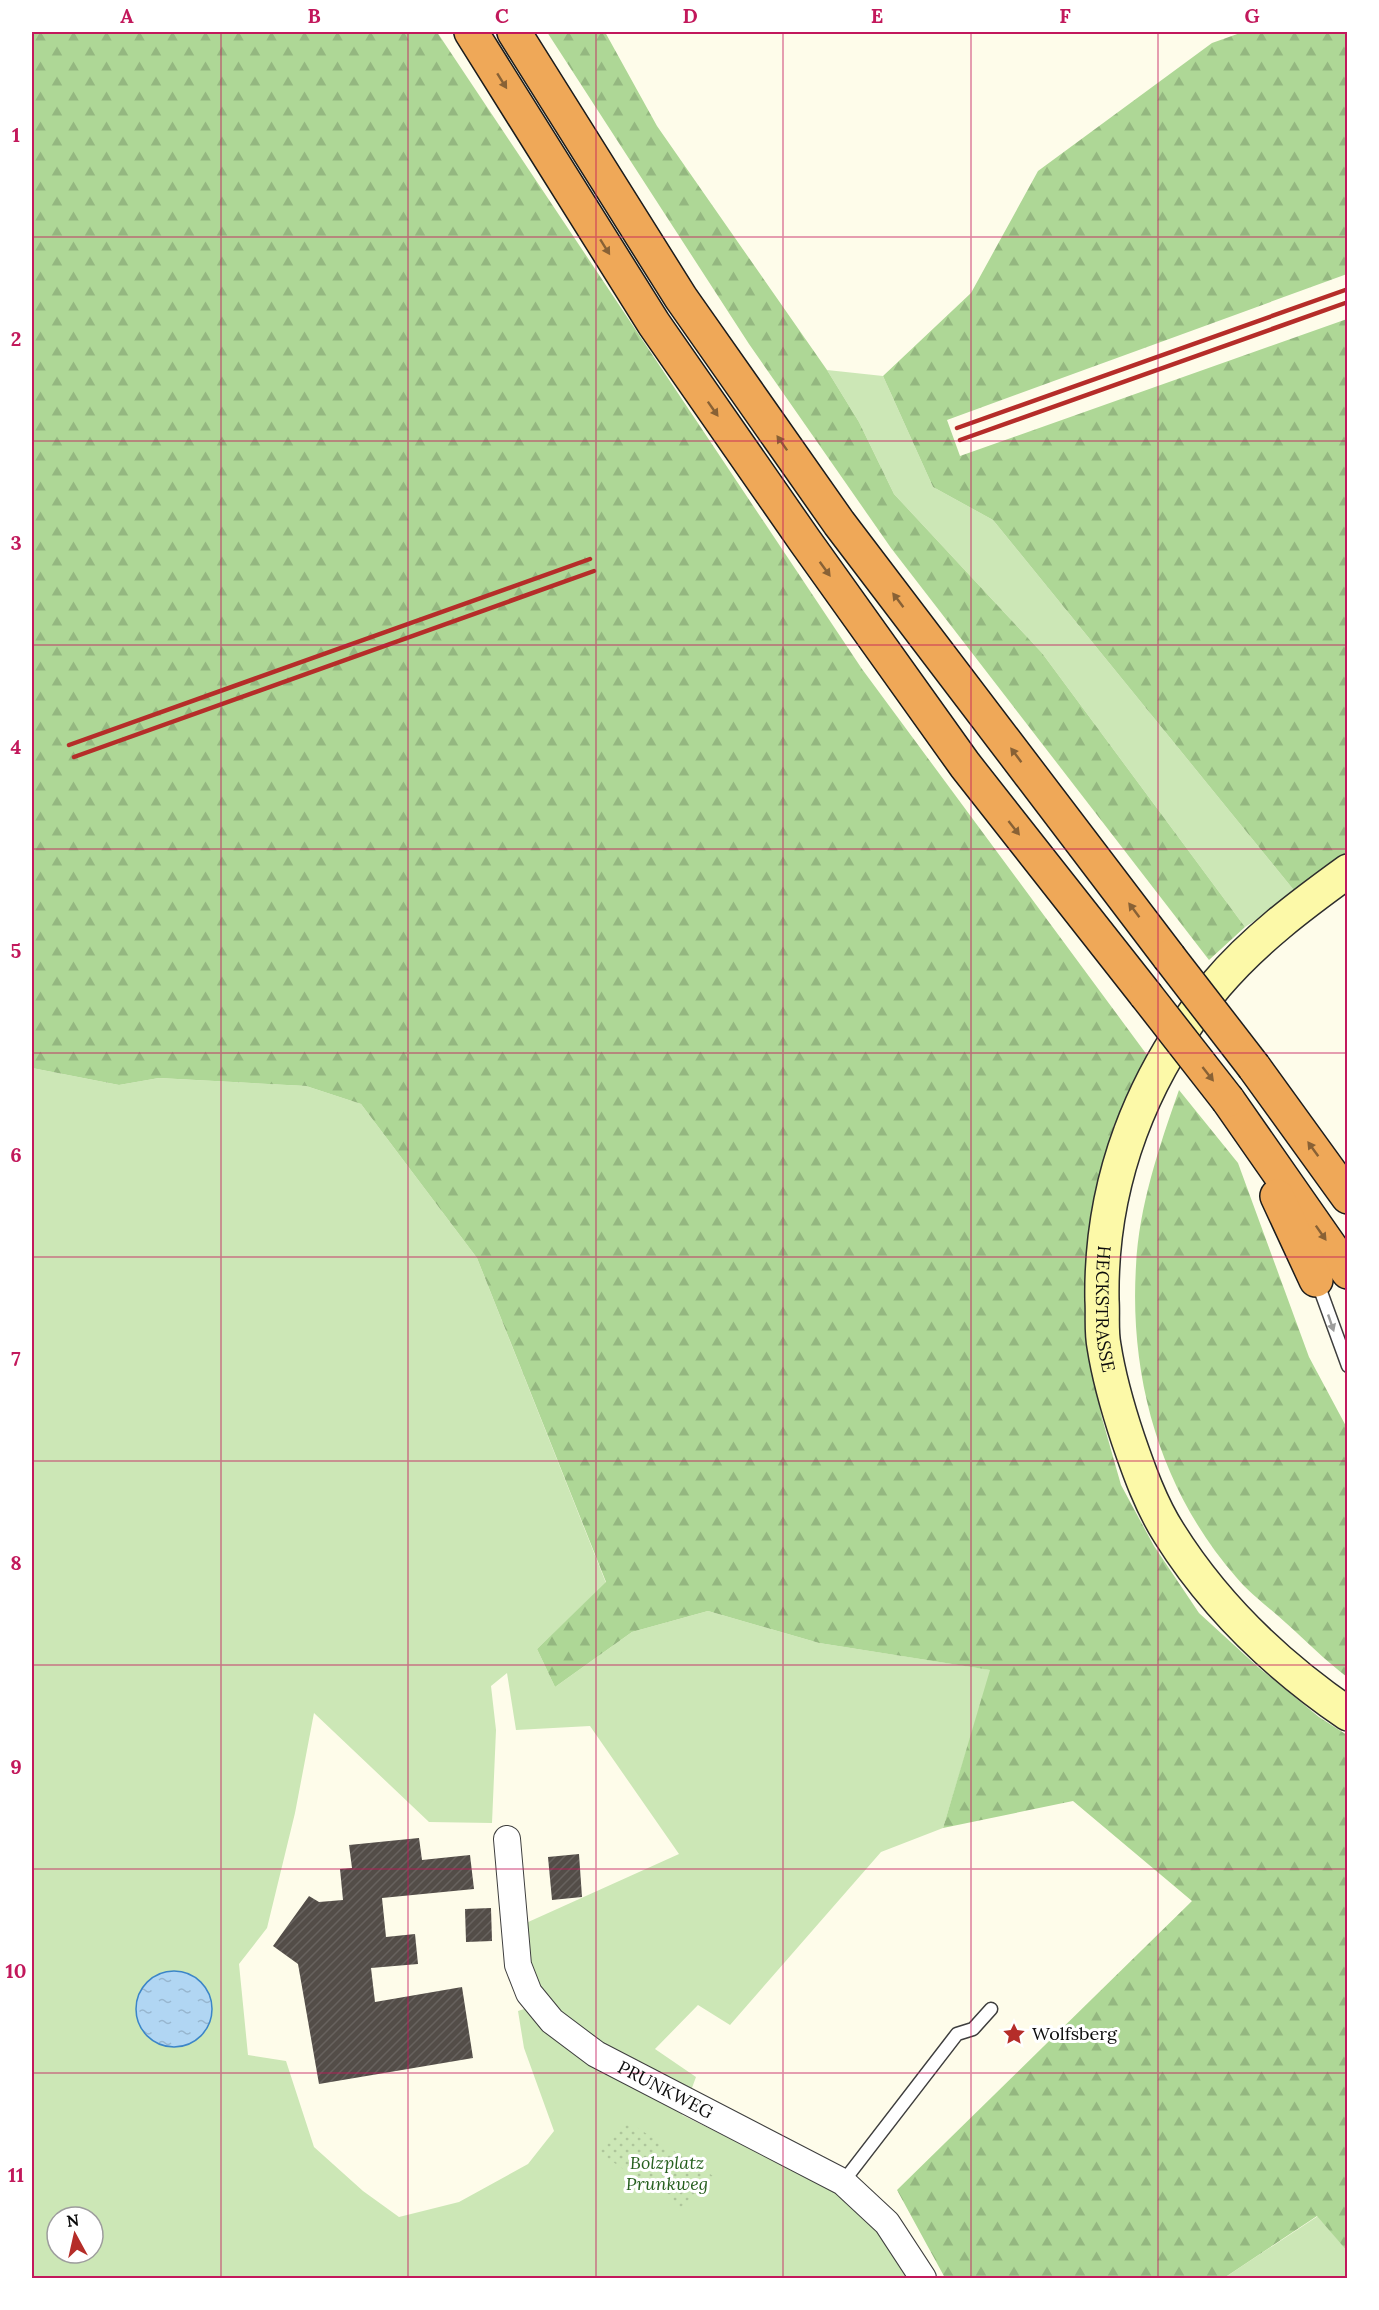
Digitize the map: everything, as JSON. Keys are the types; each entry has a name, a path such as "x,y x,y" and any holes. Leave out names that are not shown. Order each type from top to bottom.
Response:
{"highway":[{"path":"471,32 654,324 784,511 965,765 1228,1100 1347,1272"},
{"path":"514,32 681,298 839,524 1254,1067 1347,1197"},
{"path":"1251,1134 1288,1222 1316,1280"}],"main road":[{"name":"HECKSTRASSE","path":"1347,872 1256,944 1217,984 1186,1025 1148,1089 1128,1133 1109,1207 1101,1261 1103,1343 1117,1407 1139,1473 1168,1532 1219,1601 1266,1649 1347,1714"}],"street":[{"name":"PRUNKWEG","path":"507,1839 518,1965 529,1993 552,2021 596,2054 843,2182 887,2223 923,2278"}],"lane":[{"path":"1316,1280 1347,1366"},
{"path":"843,2182 957,2034 973,2029 991,2009"}],"green space":[{"path":"32,32 437,32 862,669 1150,1059 1114,1125 1095,1203 1088,1263 1087,1347 1102,1418 1121,1485 1154,1546 1199,1613 1258,1667 1319,1717 1347,1735 1347,2251 1317,2216 1224,2278 945,2278 897,2190 1192,1901 1073,1801 943,1828 990,1670 819,1643 708,1611 632,1632 555,1687 537,1649 606,1582 477,1258 361,1104 306,1086 159,1078 119,1085 32,1068"},
{"path":"547,32 605,32 657,126 827,370 859,422 894,494 1042,653 1245,927 1209,960 891,548 749,344"},
{"path":"1243,32 1347,32 1347,274 947,420 960,456 1347,319 1347,858 1297,894 993,520 933,487 883,376 971,293 1038,171 1212,43"},
{"path":"827,370 883,376 933,487 993,520 1297,894 1245,927 1042,653 894,494 859,422"},
{"path":"32,1068 119,1085 159,1078 306,1086 361,1104 477,1258 606,1583 537,1649 555,1687 632,1632 708,1611 819,1643 991,1670 943,1828 881,1852 730,2025 698,2005 655,2049 696,2077 682,2115 841,2192 892,2247 911,2278 32,2278","holes":["507,1673 516,1730 590,1726 679,1854 526,1923 532,1972 548,2001 518,2011 524,2048 554,2131 528,2164 459,2202 399,2217 363,2191 314,2147 286,2061 248,2055 239,1964 267,1928 295,1813 314,1713 429,1822 492,1823 496,1730 491,1686"]},
{"path":"1179,1090 1238,1163 1309,1357 1347,1428 1347,1677 1247,1589 1210,1544 1188,1508 1155,1432 1138,1350 1135,1308 1136,1266 1146,1199 1157,1155"},
{"name":"Bolzplatz Prunkweg","path":"625,2120 713,2176 680,2208 597,2151"},
{"path":"1318,2216 1347,2251 1347,2278 1224,2278"}],"water":[{"path":"174,1971 188,1974 201,1982 209,1995 212,2009 209,2023 201,2036 188,2044 174,2047 160,2044 147,2036 139,2023 136,2009 139,1995 147,1982 160,1974"}],"building":[{"path":"419,1838 422,1860 470,1855 474,1889 382,1898 386,1937 415,1934 418,1964 371,1968 375,2002 462,1987 473,2058 319,2084 298,1964 273,1946 309,1896 319,1902 343,1900 340,1869 352,1868 349,1845"},
{"path":"579,1854 582,1897 552,1900 548,1857"},
{"path":"491,1908 492,1941 466,1942 465,1909"}],"railway":[{"path":"957,428 1348,289"},
{"path":"960,440 1348,302"},
{"path":"69,745 590,559"},
{"path":"74,757 594,571"}],"place":[{"name":"Wolfsberg","path":"1014,2034"}]}
